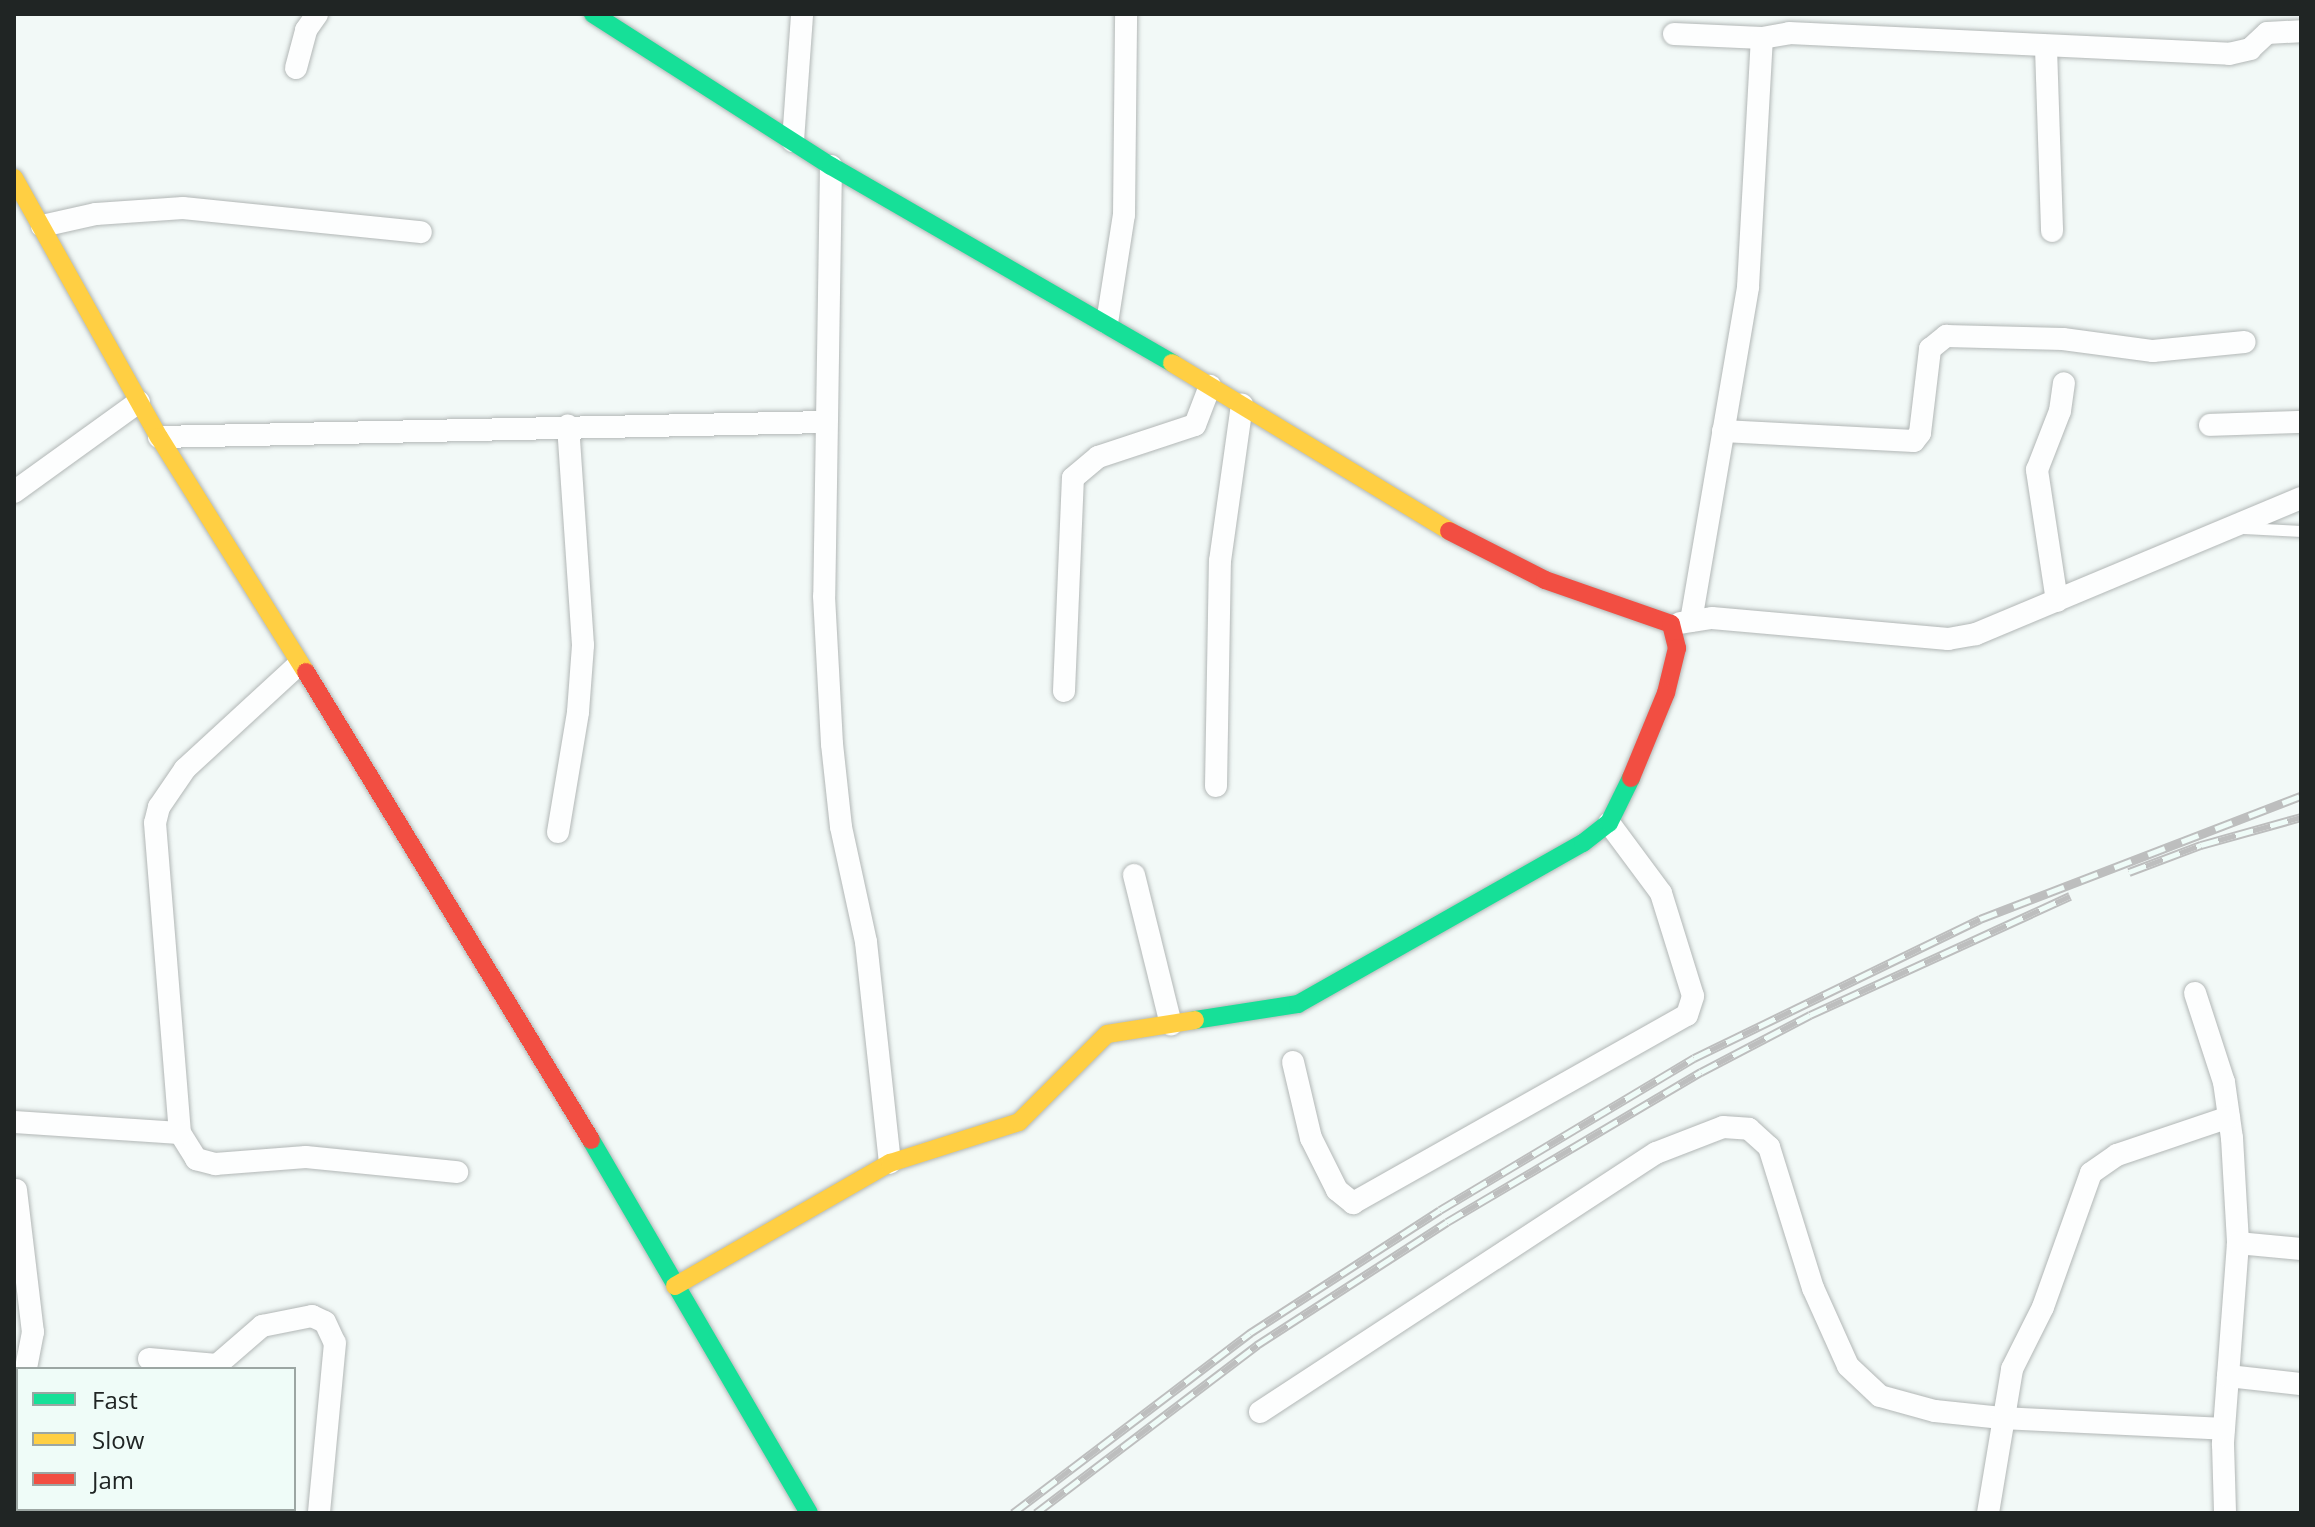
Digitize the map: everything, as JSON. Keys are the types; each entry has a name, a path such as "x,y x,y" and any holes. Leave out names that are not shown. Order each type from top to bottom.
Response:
{"street":[{"path":"296,68 306,30 317,14"},
{"path":"593,14 831,166 1107,323 1491,556 1545,580 1681,623 1712,618 1948,639 1976,634 2301,498"},
{"path":"793,141 802,14"},
{"path":"1107,323 1124,215 1126,14"},
{"path":"1674,34 1762,38 1789,33 2046,48 2229,54 2250,49 2267,33 2301,31"},
{"path":"675,1286 890,1163 1019,1122 1044,1103 1107,1034 1298,1004 1583,843 1609,823 1666,693 1723,431 1748,287 1762,38"},
{"path":"2046,48 2052,231"},
{"path":"831,166 824,596 832,744 841,827 866,942 890,1163"},
{"path":"14,178 159,437 298,665 482,954 809,1513"},
{"path":"42,226 96,214 183,208 421,232"},
{"path":"1723,431 1914,441 1920,433 1930,349 1946,336 2063,339 2153,351 2245,342"},
{"path":"2057,601 2037,470 2060,411 2064,383"},
{"path":"1064,691 1073,478 1098,457 1195,425 1210,386"},
{"path":"14,492 139,402"},
{"path":"1216,786 1220,561 1242,405"},
{"path":"159,437 826,422"},
{"path":"2210,425 2301,422"},
{"path":"558,832 578,712 583,645 568,426"},
{"path":"298,665 185,769 159,807 155,823 180,1133 196,1159 215,1164 306,1157 457,1172"},
{"path":"1293,1062 1311,1138 1337,1190 1353,1203 1687,1015 1693,996 1661,893 1609,823"},
{"path":"1134,875 1171,1024"},
{"path":"2195,993 2224,1082 2238,1243 2224,1429 2225,1513"},
{"path":"1988,1513 2002,1418 2016,1357 2043,1307 2091,1173 2117,1155 2229,1117"},
{"path":"14,1122 180,1133"},
{"path":"1260,1412 1656,1153 1723,1127 1749,1129 1769,1147 1813,1288 1860,1382 1880,1396 1935,1411 2002,1418 2224,1429"},
{"path":"16,1190 33,1332 26,1367"},
{"path":"2238,1243 2301,1249"},
{"path":"149,1359 217,1365 262,1326 312,1316 325,1322 335,1343 319,1513"},
{"path":"2228,1376 2301,1384"}],"lane":[{"path":"2235,528 2301,531"}],"railway":[{"path":"1013,1513 1250,1333 1440,1210 1694,1058 1980,919 2301,796"},
{"path":"2129,872 2201,845 2301,817"},
{"path":"1036,1513 1257,1345 1447,1222 1701,1072 1810,1015 2070,896"}],"traffic: fast":[{"path":"593,14 831,166 1172,363"},
{"path":"1195,1020 1298,1004 1583,843 1609,823 1631,778"},
{"path":"591,1140 809,1513"}],"traffic: slow":[{"path":"14,178 159,437 306,672"},
{"path":"1172,363 1449,531"},
{"path":"675,1286 890,1163 1019,1122 1107,1034 1195,1020"}],"traffic: jam":[{"path":"1449,531 1545,580 1671,624 1677,648 1666,693 1631,778"},
{"path":"306,672 591,1140"}]}
